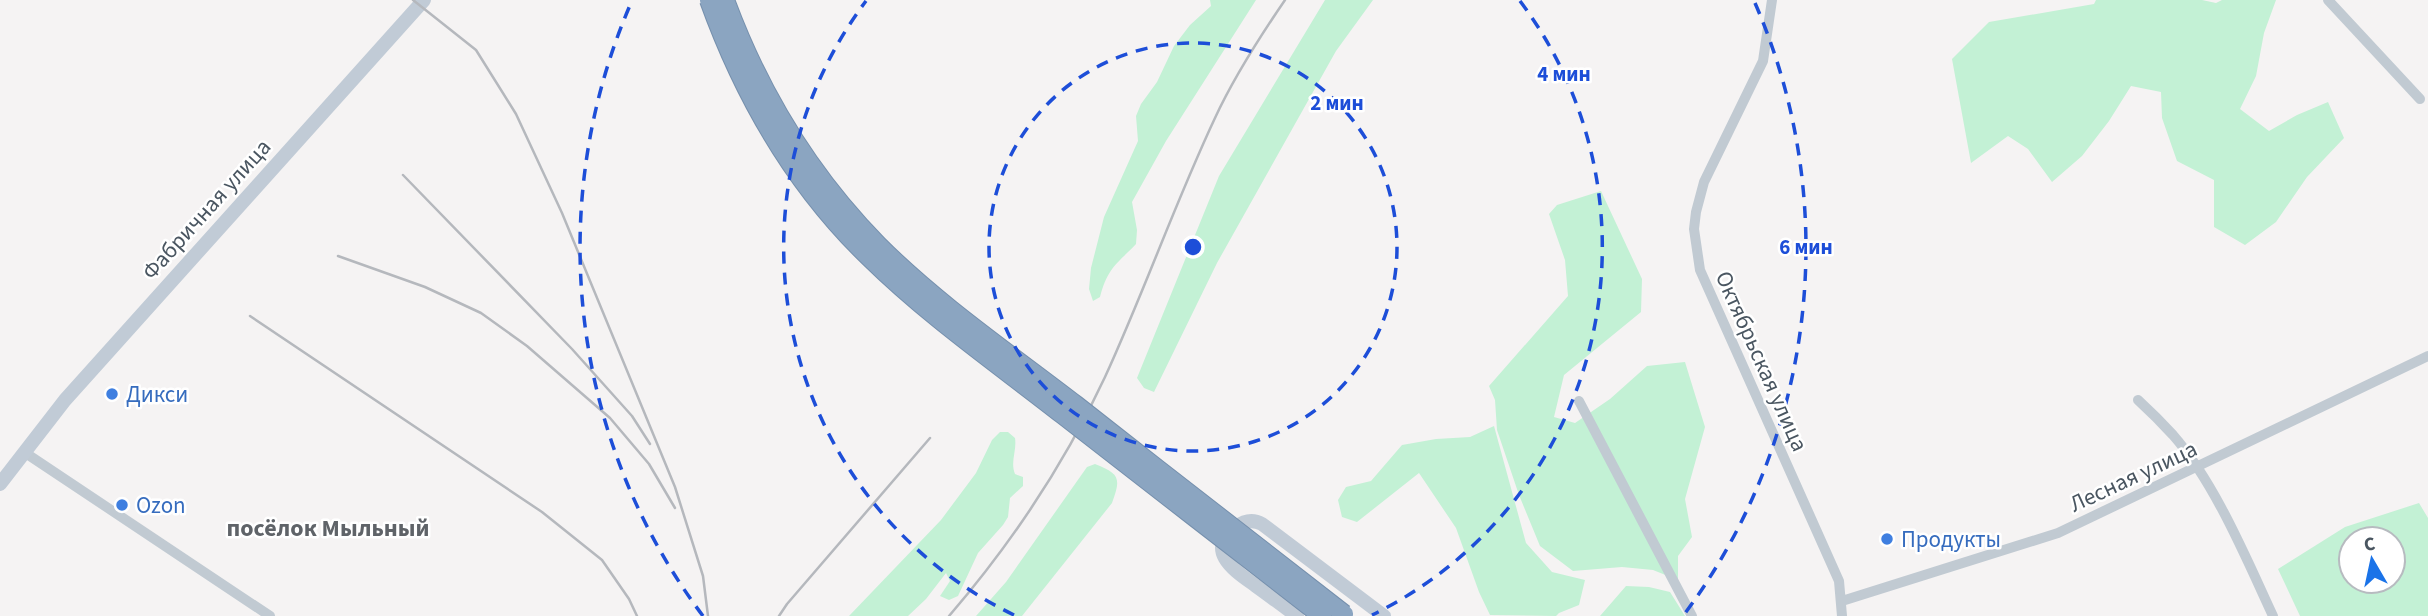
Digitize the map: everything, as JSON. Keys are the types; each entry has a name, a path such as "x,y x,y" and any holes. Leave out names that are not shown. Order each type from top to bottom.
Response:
{"highway":[{"path":"709,0 746,89 778,145 817,199 869,257 942,321 1322,616"},
{"path":"725,0 759,82 791,137 829,190 880,247 952,309 1344,614"}],"street":[{"name":"Фабричная улица","path":"0,484 95,366 424,0"},
{"name":"Октябрьская улица","path":"1772,0 1763,61 1704,182 1694,229 1700,270 1839,580 1842,616"},
{"path":"2328,0 2420,99"},
{"name":"Лесная улица","path":"1842,600 2058,533 2428,356"},
{"path":"2138,400 2174,436 2196,467 2232,528 2273,616"},
{"path":"1579,401 1692,616"},
{"path":"24,452 270,616"},
{"path":"1297,616 1228,565 1223,548 1228,535 1237,526 1250,521 1262,524 1384,616"}],"green space":[{"path":"1210,0 1256,0 1166,141 1132,202 1137,230 1136,244 1114,267 1106,279 1100,297 1093,301 1089,289 1091,268 1104,217 1138,141 1136,116 1157,82 1174,46 1190,25 1211,6"},
{"path":"1325,0 1373,0 1336,51 1217,263 1154,392 1144,388 1137,378 1219,176"},
{"path":"2096,0 2202,0 2216,3 2222,0 2276,0 2264,33 2256,76 2240,109 2269,131 2328,102 2344,138 2307,177 2276,222 2245,245 2214,227 2214,180 2177,161 2162,118 2161,92 2131,86 2082,156 2052,182 2028,149 2008,136 1971,163 1952,59 1989,22 2094,4"},
{"path":"1601,191 1642,279 1641,312 1564,375 1554,417 1575,423 1610,399 1647,366 1685,362 1705,427 1685,499 1692,537 1678,556 1678,580 1653,570 1622,567 1573,571 1540,546 1497,430 1495,400 1489,386 1568,296 1565,260 1549,214 1557,205"},
{"path":"1494,426 1526,543 1552,572 1585,580 1579,605 1556,616 1490,615 1456,528 1419,473 1357,522 1342,517 1338,500 1346,487 1371,481 1402,445 1470,437"},
{"path":"1000,432 1008,432 1015,438 1014,470 1015,474 1023,477 1023,486 1010,498 1008,517 978,553 958,596 949,600 940,596 950,581 946,573 926,599 908,616 849,616 941,520 976,473 992,440"},
{"path":"1095,464 1114,474 1116,478 1117,488 1112,503 1022,616 976,616 1006,582 1087,467"},
{"path":"2419,503 2428,518 2428,616 2300,616 2278,569 2337,532 2337,595 2407,595 2407,525 2351,525"},
{"path":"1626,586 1649,587 1670,592 1685,616 1600,616"}],"railway":[{"path":"413,0 476,50 516,114 562,213 675,487 703,576 708,616"},
{"path":"949,616 994,560 1035,502 1089,409 1119,345 1215,118 1247,58 1285,0"},
{"path":"403,175 572,349 632,416 650,444"},
{"path":"338,256 425,287 481,313 527,346 610,418 649,464 675,508"},
{"path":"250,316 542,512 602,560 629,599 637,616"},
{"path":"779,616 930,438"}],"place":[{"name":"Дикси","path":"112,394"},
{"name":"Ozon","path":"122,505"},
{"name":"Продукты","path":"1887,539"}],"district":[{"name":"посёлок Мыльный","path":"328,528"}]}
